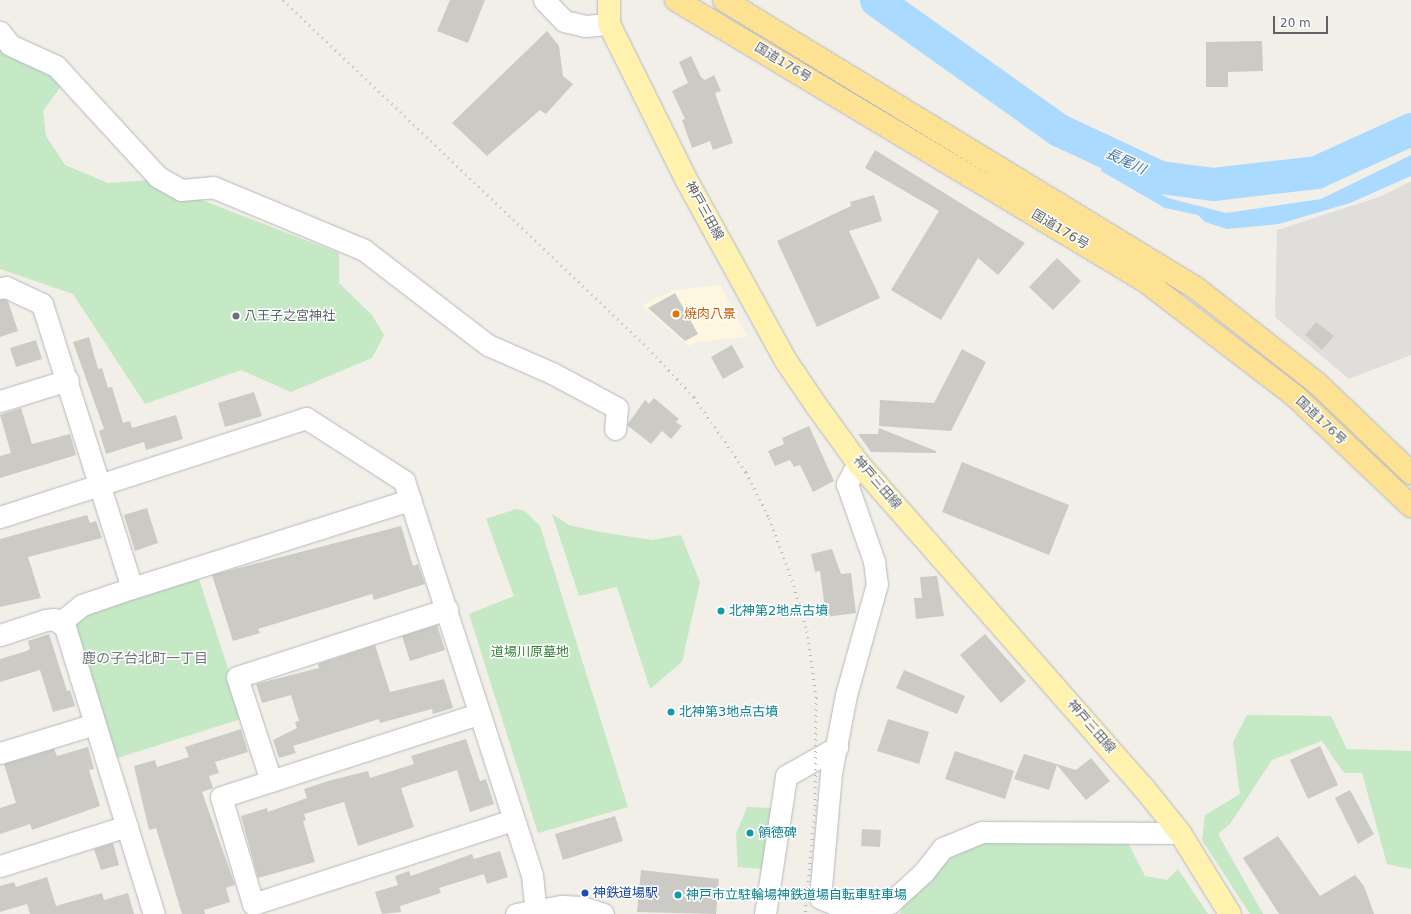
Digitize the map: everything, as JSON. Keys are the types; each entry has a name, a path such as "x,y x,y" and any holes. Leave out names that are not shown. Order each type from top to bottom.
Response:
{"highway":[{"name":"国道176号","path":"676,0 1145,281 1295,396 1411,506"},
{"name":"国道176号","path":"724,0 1196,288 1318,384 1411,473"}],"main road":[{"name":"神戸三田線","path":"609,0 609,24 687,181 786,361 858,463 1180,834 1230,914"}],"street":[{"path":"544,0 564,21 585,26 609,24"},
{"path":"0,32 10,44 56,66 158,177 181,190 213,187 364,250 488,345 552,373 617,408 615,429"},
{"path":"0,288 6,287 42,304 68,380 99,486 132,588"},
{"path":"0,401 68,380"},
{"path":"0,517 306,418 404,481 447,609 478,714 532,875 536,913"},
{"path":"858,463 847,484 874,561 877,584 846,695 828,795 819,890 823,901 835,904 890,908 924,872 943,848 982,832 1180,834"},
{"path":"0,635 46,620 61,622 82,605 410,500"},
{"path":"271,781 237,677 447,609"},
{"path":"61,622 95,724 154,914"},
{"path":"478,714 221,797 253,904 513,820"},
{"path":"0,753 95,724"},
{"path":"764,914 786,776 837,747"},
{"path":"0,866 127,826"},
{"path":"516,914 582,907 603,914"}],"shaded area":[{"path":"1411,181 1411,355 1349,379 1275,317 1277,230 1382,196"},
{"path":"720,285 747,337 696,342 688,346 642,305 675,290"}],"green space":[{"path":"0,50 53,70 64,82 43,111 46,136 65,165 108,183 150,180 339,253 339,283 372,315 384,335 372,358 291,392 241,370 145,404 73,294 0,269"},
{"name":"道場川原墓地","path":"516,509 525,511 540,526 628,807 538,833 469,614 514,596 486,519"},
{"path":"552,514 569,525 600,532 652,540 681,535 700,582 682,662 650,689 617,587 579,596"},
{"path":"198,576 244,718 114,759 69,617"},
{"path":"1247,715 1331,716 1347,749 1411,751 1411,869 1387,864 1362,773 1344,773 1322,741 1272,760 1230,824 1218,834 1263,914 1250,914 1202,840 1205,815 1240,794 1233,742"},
{"path":"747,807 773,808 765,869 738,867 736,834"},
{"path":"1125,837 1145,876 1167,880 1178,869 1208,914 900,914 907,896 945,854 982,839"}],"water":[{"path":"1411,155 1411,176 1350,203 1279,224 1227,229 1205,222 1198,215 1165,208 1101,171 1102,161 1138,171 1159,181 1156,184 1159,193 1168,198 1226,213 1321,199"}],"building":[{"path":"450,0 485,0 468,43 437,31"},
{"path":"547,31 559,46 563,76 573,84 546,114 540,110 487,156 452,123"},
{"path":"1262,41 1263,71 1228,72 1228,87 1206,87 1206,42"},
{"path":"691,56 701,77 705,80 714,75 721,91 715,93 733,143 713,150 710,141 692,148 682,120 685,119 672,91 688,83 679,62"},
{"path":"875,150 1025,243 998,275 978,258 941,320 891,290 939,211 865,168"},
{"path":"874,195 882,221 849,231 880,298 817,327 777,241 851,206 850,202"},
{"path":"1057,258 1081,281 1053,310 1029,287"},
{"path":"675,293 698,334 685,341 648,308"},
{"path":"4,299 8,301 18,331 0,337 0,300"},
{"path":"1316,322 1334,336 1322,350 1305,335"},
{"path":"89,337 98,369 102,368 108,388 112,387 123,423 130,421 132,428 176,415 183,439 146,450 144,442 106,454 99,431 104,429 73,342"},
{"path":"36,340 42,359 16,367 10,348"},
{"path":"732,345 744,367 723,379 711,357"},
{"path":"962,349 986,362 951,431 879,426 880,400 934,403"},
{"path":"254,392 262,416 225,427 218,403"},
{"path":"654,398 679,419 676,422 682,426 671,439 662,431 651,444 627,425 645,400 649,404"},
{"path":"21,408 32,444 70,434 76,455 0,478 0,456 11,453 0,415"},
{"path":"809,426 834,481 813,492 800,465 794,467 790,460 775,466 768,451 784,444 782,438"},
{"path":"879,428 936,451 936,453 871,452 858,434 878,434"},
{"path":"962,462 1069,505 1049,555 942,512"},
{"path":"147,508 158,543 135,551 124,515"},
{"path":"87,515 90,523 96,521 102,538 28,557 41,598 0,607 0,539"},
{"path":"401,526 413,566 418,564 425,584 374,600 372,594 258,629 260,633 233,641 212,575"},
{"path":"832,549 841,574 851,573 856,613 826,617 820,571 815,572 811,554"},
{"path":"937,576 944,616 916,619 914,598 922,598 920,577"},
{"path":"437,625 445,650 410,661 402,636"},
{"path":"49,634 67,691 70,690 75,706 53,712 40,670 0,682 0,659 27,651 30,649 28,641"},
{"path":"985,634 1026,681 1001,703 960,655"},
{"path":"375,645 390,692 444,679 453,708 433,714 432,709 380,723 379,719 293,746 296,753 279,758 273,740 297,728 295,722 299,721 291,695 262,703 256,684 319,668 318,664"},
{"path":"904,670 965,696 957,714 896,688"},
{"path":"888,719 929,732 919,764 877,751"},
{"path":"241,729 248,752 215,762 219,773 209,776 213,788 202,792 235,885 226,888 230,902 204,910 205,914 182,914 156,828 149,830 134,766 155,760 157,767 189,757 185,747"},
{"path":"466,739 480,781 486,779 494,804 470,812 457,770 401,788 414,827 358,846 344,802 304,814 306,820 303,821 315,862 258,878 241,816 267,808 268,812 307,798 304,789 328,781 368,771 370,778 414,764 411,756"},
{"path":"1320,746 1338,785 1308,799 1290,760"},
{"path":"88,747 94,769 89,770 100,806 32,830 30,824 0,834 0,808 16,803 4,764 54,749 57,756"},
{"path":"955,751 1014,771 1005,799 945,779"},
{"path":"1024,754 1076,770 1091,758 1110,781 1086,800 1057,765 1049,790 1014,779"},
{"path":"1350,790 1374,834 1358,844 1335,798"},
{"path":"615,816 623,841 563,860 555,834"},
{"path":"862,829 881,830 880,847 861,846"},
{"path":"1278,836 1320,896 1355,875 1364,886 1374,914 1279,914 1243,858"},
{"path":"113,843 119,865 101,870 94,849"},
{"path":"500,851 508,877 487,884 484,874 439,888 441,893 400,906 401,912 382,914 375,892 398,885 395,876 409,871 411,876 472,854 474,859"},
{"name":"神戸市立駐輪場神鉄道場自転車駐車場","path":"641,870 719,879 716,914 637,912"},
{"path":"47,877 56,906 102,893 104,900 128,893 134,914 30,914 27,904 0,912 0,886 14,882 16,887"}],"waterway":[{"name":"長尾川","path":"876,0 1059,130 1160,177 1213,184 1316,172 1411,129"}],"railway":[{"path":"283,0 648,348 694,397 746,472 769,518 792,580 807,631 816,697 815,809 805,914"}],"place":[{"name":"焼肉八景","path":"676,314"},
{"name":"八王子之宮神社","path":"236,316"},
{"name":"北神第2地点古墳","path":"721,611"},
{"name":"北神第3地点古墳","path":"671,712"},
{"name":"領徳碑","path":"750,833"},
{"name":"神鉄道場駅","path":"585,893"},
{"name":"神戸市立駐輪場神鉄道場自転車駐車場","path":"678,895"}],"district":[{"name":"鹿の子台北町一丁目","path":"145,658"}]}
